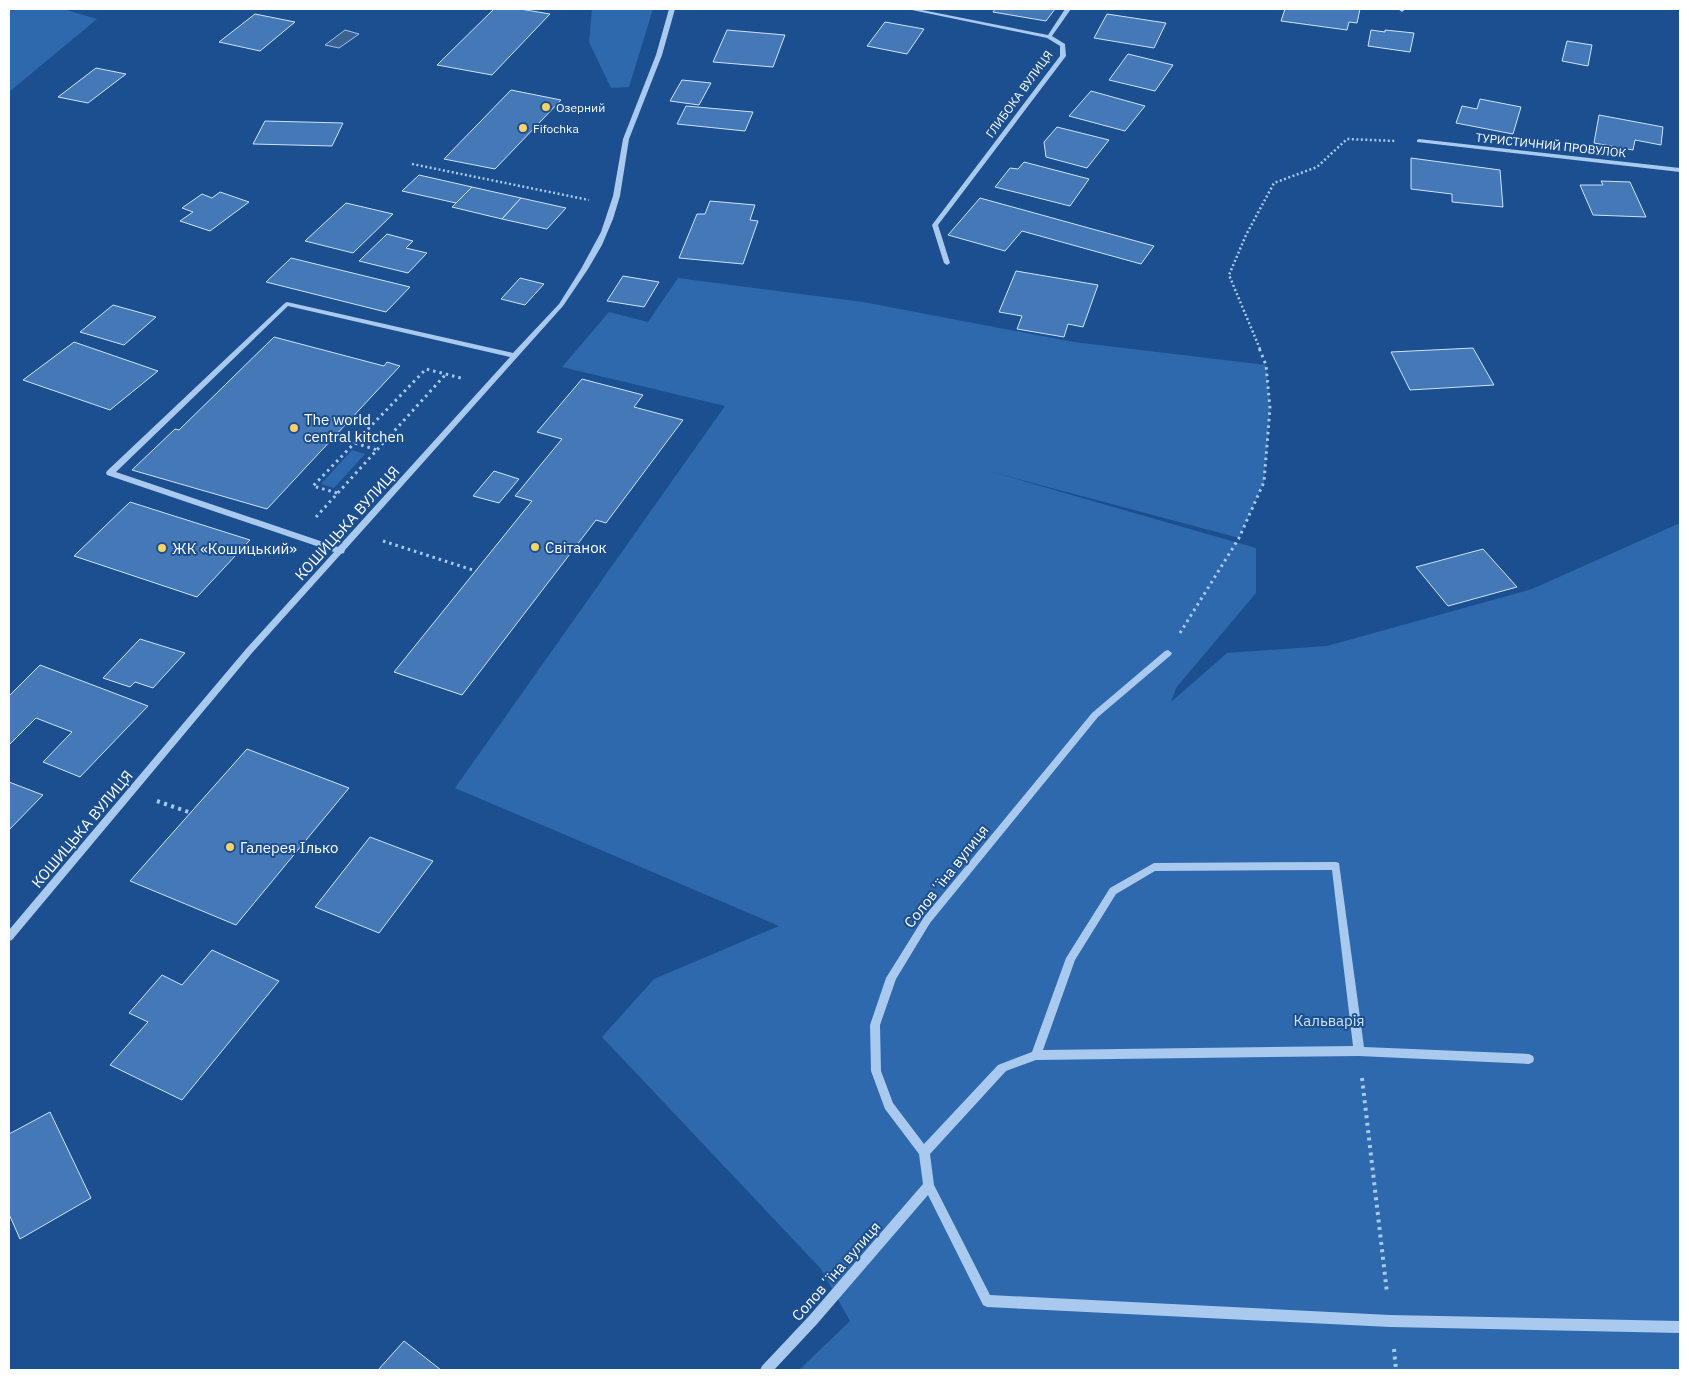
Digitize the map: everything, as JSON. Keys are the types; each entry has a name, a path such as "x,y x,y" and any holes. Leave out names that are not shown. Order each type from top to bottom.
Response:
{"street":[{"name":"КОШИЦЬКА ВУЛИЦЯ","path":"9,937 249,651 358,533 561,305 602,242 614,204 628,133 653,72 668,28 672,9"},
{"name":"ГЛИБОКА ВУЛИЦЯ","path":"910,9 1049,37 1063,45 1063,56 935,225 947,262"},
{"path":"1049,37 1068,9"},
{"name":"ТУРИСТИЧНИЙ ПРОВУЛОК","path":"1420,142 1680,170"},
{"path":"340,551 110,473 287,304 515,356"},
{"name":"Соловʼїна вулиця","path":"766,1370 813,1320 929,1186 924,1152 889,1106 876,1071 875,1025 891,978 927,920 1095,715 1168,653"},
{"path":"1036,1055 1071,958 1113,891 1154,867 1336,866 1359,1051"},
{"path":"924,1152 1002,1068 1036,1055 1359,1051 1529,1059"},
{"path":"929,1186 987,1301 1390,1321 1680,1327"}],"path":[{"path":"1168,653 1238,538 1264,482 1270,408 1266,365 1229,275 1246,235 1274,183 1317,167 1346,139 1420,142"},
{"path":"412,164 614,204"},
{"path":"337,493 313,486 426,369"},
{"path":"446,374 314,519 476,571"},
{"path":"354,443 377,450"},
{"path":"165,803 191,813"},
{"path":"1359,1051 1390,1321"}],"green space":[{"path":"9,9 63,9 97,19 9,92"},
{"path":"592,9 653,9 629,87 611,88 589,42"},
{"name":"Кальварія","path":"678,278 863,302 1074,342 1266,365 1270,408 1264,482 1239,538 988,471 1256,548 1256,593 1176,688 1171,702 1227,653 1327,646 1532,589 1680,523 1680,1370 799,1370 850,1321 821,1269 602,1037 654,979 779,926 455,788 725,406 562,367 609,312 648,322"},
{"path":"352,450 365,454 334,488 321,484"}],"shaded area":[{"path":"345,30 359,34 339,48 325,45"}],"building":[{"path":"494,9 520,9 550,14 492,75 437,65"},
{"path":"995,9 1055,9 1046,21 993,12"},
{"path":"1285,9 1360,9 1357,23 1349,22 1347,30 1281,21"},
{"path":"255,14 295,22 260,51 219,42"},
{"path":"1107,14 1166,23 1154,48 1094,38"},
{"path":"885,22 924,29 907,54 867,46"},
{"path":"727,30 785,35 773,67 713,62"},
{"path":"1371,30 1414,33 1410,52 1368,46"},
{"path":"1567,41 1592,45 1588,66 1562,61"},
{"path":"1128,54 1173,65 1155,91 1109,80"},
{"path":"96,68 126,74 88,103 58,97"},
{"path":"682,80 711,83 699,105 670,101"},
{"path":"511,90 561,100 495,169 444,159"},
{"path":"1091,91 1145,106 1125,131 1069,116"},
{"path":"1480,99 1521,107 1513,134 1456,123 1462,106 1477,109"},
{"path":"686,106 753,112 745,131 677,124"},
{"path":"1599,115 1663,127 1661,145 1635,140 1633,150 1594,143"},
{"path":"265,121 343,123 332,146 253,144"},
{"path":"1057,127 1109,140 1087,168 1046,157 1044,142"},
{"path":"1411,158 1500,170 1503,207 1452,202 1452,194 1411,189"},
{"path":"1024,162 1089,179 1070,206 995,187 1010,168 1018,169"},
{"path":"419,175 472,187 456,203 402,191"},
{"path":"1601,181 1630,182 1646,217 1593,215 1580,185 1603,185"},
{"path":"472,187 521,198 502,219 452,207"},
{"path":"220,192 249,202 210,231 180,221 193,212 182,208 202,194 212,198"},
{"path":"521,198 566,208 547,229 502,219"},
{"path":"980,198 1154,246 1141,264 1022,231 1005,251 948,235"},
{"path":"710,201 755,205 750,220 758,221 743,264 679,258 697,214 705,214"},
{"path":"346,203 393,214 353,253 305,241"},
{"path":"387,234 413,241 406,248 427,253 408,273 359,261"},
{"path":"291,258 410,287 386,312 266,282"},
{"path":"1016,271 1098,285 1083,327 1068,324 1064,337 1017,329 1022,316 999,312"},
{"path":"623,276 659,282 644,307 607,301"},
{"path":"520,278 544,284 525,305 501,299"},
{"path":"113,305 156,317 124,345 80,332"},
{"path":"274,337 384,366 387,362 400,366 267,509 132,470 175,429 179,430"},
{"path":"74,342 158,371 110,410 23,380"},
{"path":"1473,348 1494,385 1410,390 1391,352"},
{"name":"Світанок","path":"582,379 643,395 634,407 683,420 606,523 596,520 462,695 394,672 532,501 515,496 562,439 537,432"},
{"path":"494,471 519,479 499,503 473,496"},
{"name":"ЖК «Кошицький»","path":"130,502 250,540 197,597 74,556"},
{"path":"1483,549 1517,587 1448,606 1416,567"},
{"path":"140,639 185,653 153,688 135,682 130,687 103,678"},
{"path":"40,665 148,706 80,777 43,762 72,732 36,718 9,745 9,696"},
{"name":"Галерея Ілько","path":"247,749 349,788 236,925 130,881"},
{"path":"9,782 43,795 9,830"},
{"path":"370,837 433,861 379,933 315,907"},
{"path":"212,950 279,981 182,1100 110,1065 148,1022 129,1013 162,975 182,985"},
{"path":"50,1112 91,1198 20,1239 9,1214 9,1134"},
{"path":"404,1341 441,1370 378,1370"}],"place":[{"name":"Озерний","path":"546,107"},
{"name":"Fifochka","path":"523,128"},
{"name":"The world central kitchen","path":"294,428"},
{"name":"Світанок","path":"535,547"},
{"name":"ЖК «Кошицький»","path":"162,548"},
{"name":"Галерея Ілько","path":"230,847"}]}
